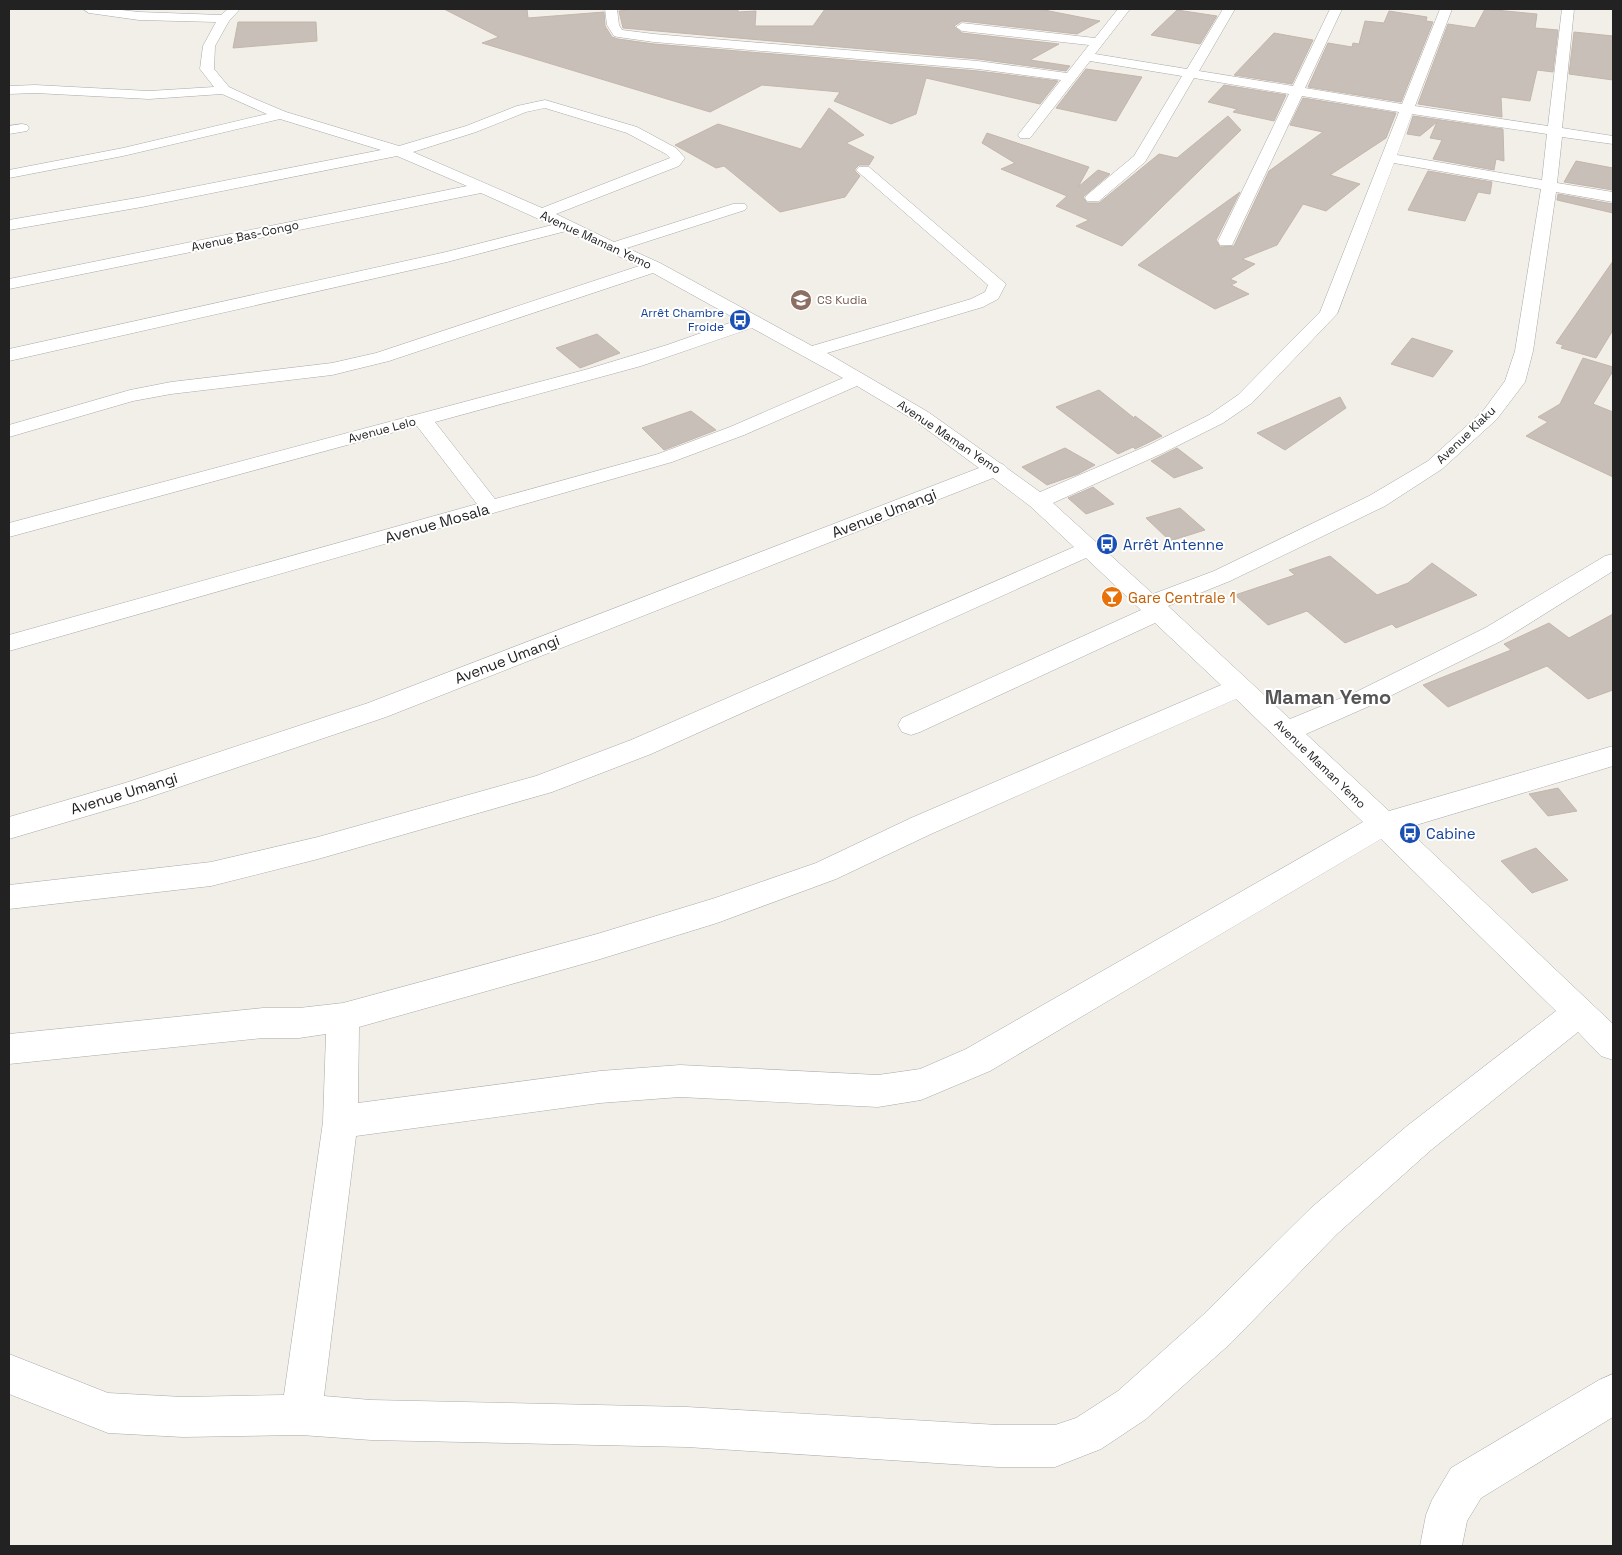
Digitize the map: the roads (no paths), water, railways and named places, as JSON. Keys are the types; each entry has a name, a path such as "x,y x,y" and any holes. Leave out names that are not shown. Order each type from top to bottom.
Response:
{"street":[{"path":"89,9 139,16 229,14"},
{"path":"611,9 614,25 618,33 978,65 1071,77"},
{"path":"1093,198 1140,159 1229,9"},
{"path":"1226,241 1336,9"},
{"path":"1038,501 1156,449 1216,420 1245,399 1328,314 1446,9"},
{"name":"Avenue Kiaku","path":"911,725 1377,501 1435,464 1490,415 1515,382 1524,351 1549,186 1568,9"},
{"path":"1107,10 1123,10"},
{"path":"1025,135 1123,10"},
{"name":"Avenue Maman Yemo","path":"229,14 209,46 207,69 224,90 280,114 398,151 542,214 654,267 858,378 921,416 997,470 1038,501 1239,686 1612,1042"},
{"path":"962,27 1098,42"},
{"path":"1087,57 1613,140"},
{"path":"9,90 35,89 149,95 224,90"},
{"path":"9,225 142,202 398,151 471,129 522,109 545,104 632,130 671,151 678,158 674,163 665,167 542,214"},
{"path":"9,174 123,152 280,114"},
{"path":"1389,158 1613,197"},
{"path":"811,352 977,303 992,295 997,284 864,170"},
{"name":"Avenue Bas-Congo","path":"9,284 482,188"},
{"path":"614,248 739,207"},
{"path":"9,355 447,257 567,226"},
{"path":"9,431 130,396 171,388 332,368 382,357 654,267"},
{"name":"Avenue Lelo","path":"9,530 661,355 753,321"},
{"name":"Avenue Mosala","path":"9,643 665,458 737,431 858,378"},
{"path":"422,419 491,508"},
{"name":"Avenue Umangi","path":"9,828 128,793 377,710 997,470"},
{"path":"9,897 211,874 318,848 542,785 641,747 1090,548"},
{"path":"1287,731 1365,698 1494,634 1613,561"},
{"path":"9,1049 263,1023 299,1023 343,1017 597,947 717,910 826,871 921,826 1239,686"},
{"path":"340,1122 600,1087 680,1081 878,1091 920,1084 985,1056 1382,824 1613,756"},
{"path":"9,1374 108,1413 183,1417 301,1415 371,1420 687,1427 998,1446 1055,1446 1087,1435 1132,1405 1217,1329 1324,1221 1420,1138 1579,1012"},
{"path":"301,1415 340,1122 343,1017"},
{"path":"1441,1546 1447,1515 1466,1483 1613,1394"}],"place":[{"name":"CS Kudia","path":"801,300"},
{"name":"Arrêt Chambre Froide","path":"740,320"},
{"name":"Arrêt Antenne","path":"1107,544"},
{"name":"Gare Centrale 1","path":"1112,597"},
{"name":"Cabine","path":"1410,833"}],"district":[{"name":"Maman Yemo","path":"1328,697"}]}
